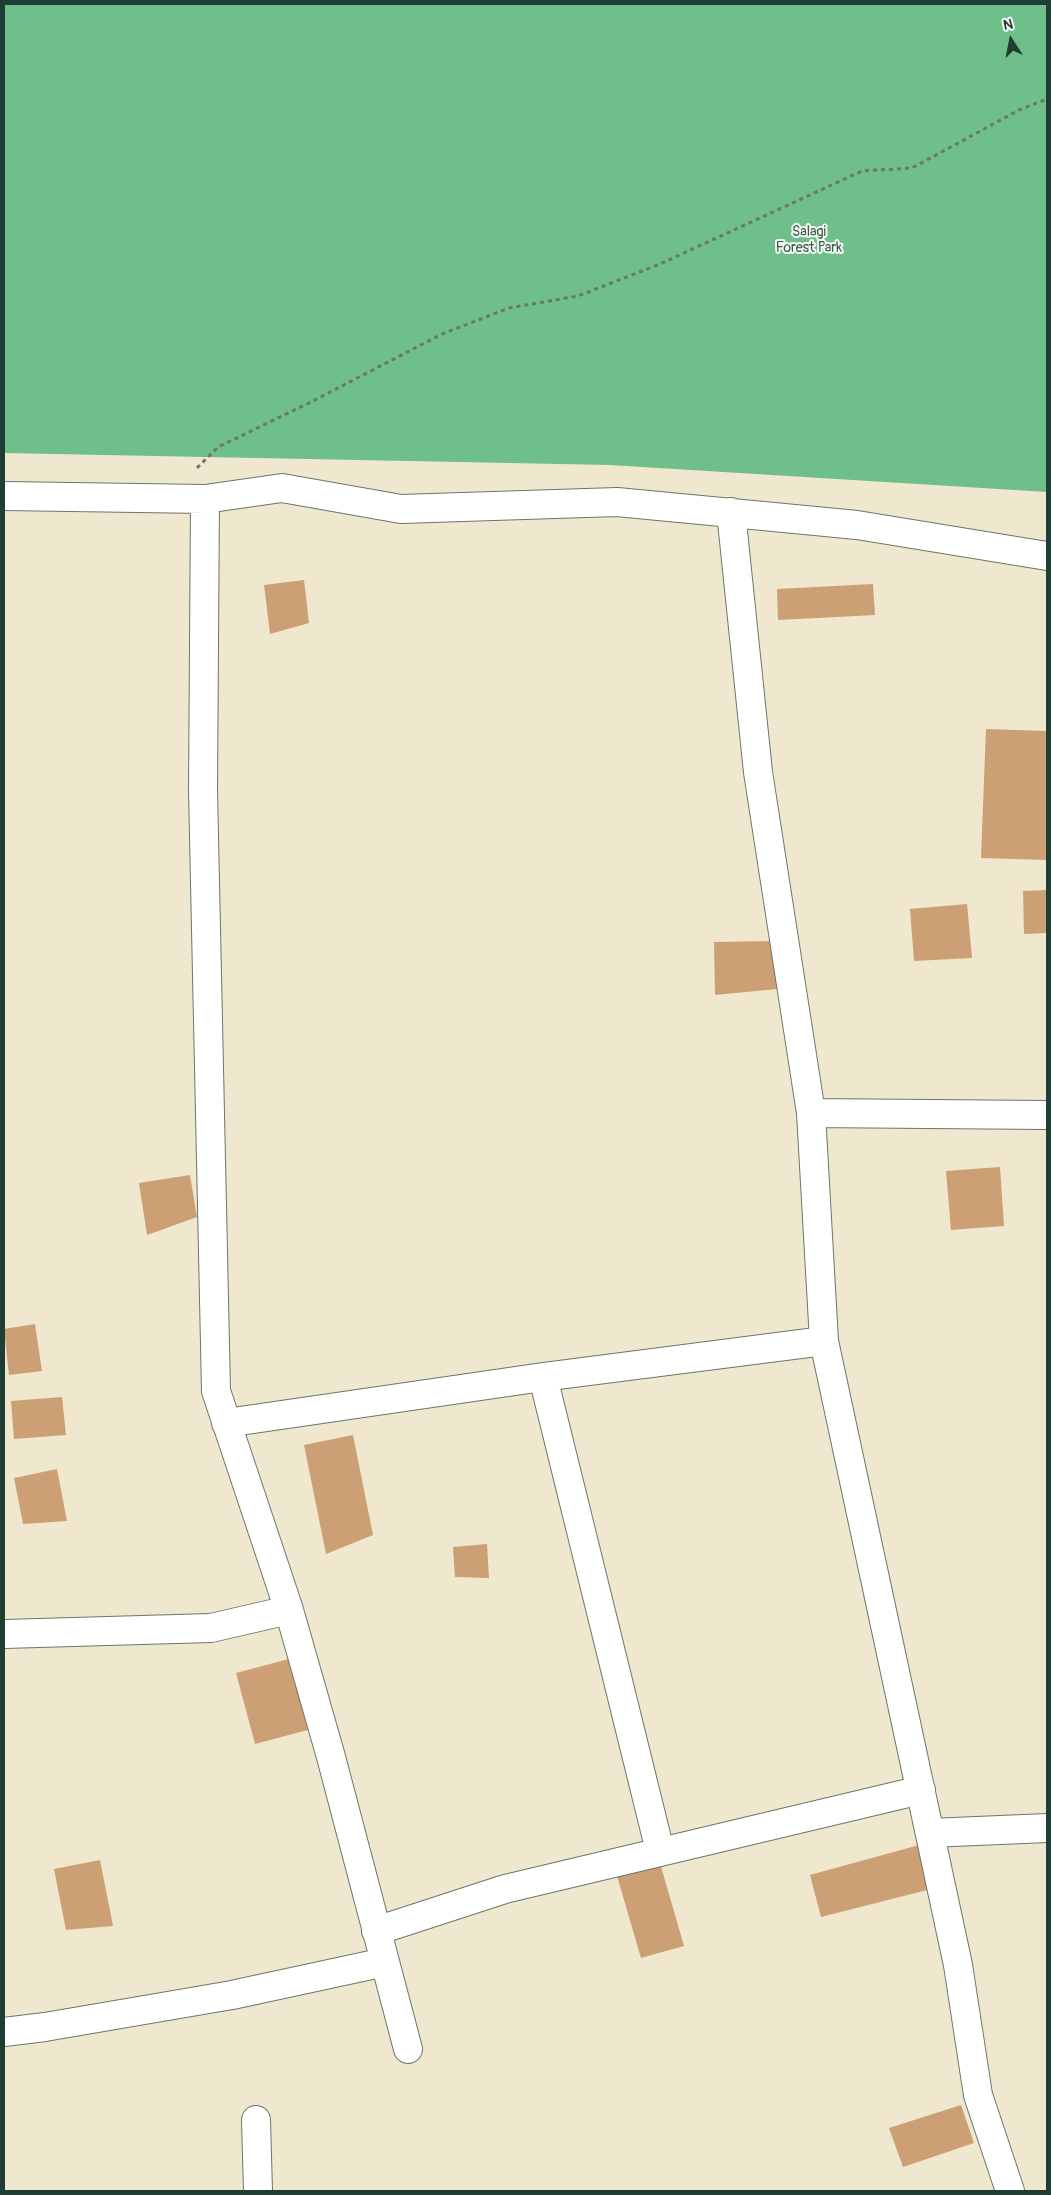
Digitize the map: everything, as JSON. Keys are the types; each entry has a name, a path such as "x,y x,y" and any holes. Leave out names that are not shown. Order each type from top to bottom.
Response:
{"street":[{"path":"4,496 205,499 282,488 401,509 617,502 857,525 1047,556"},
{"path":"205,499 203,790 216,1391 289,1610 408,2049"},
{"path":"731,512 758,772 811,1113 824,1341 958,1965 978,2095 1010,2191"},
{"path":"811,1113 1047,1115"},
{"path":"226,1423 543,1377 824,1341"},
{"path":"543,1377 660,1850"},
{"path":"4,1634 211,1628 289,1610"},
{"path":"376,1931 505,1889 660,1850 921,1790"},
{"path":"930,1833 1047,1828"},
{"path":"4,2032 46,2027 232,1995 385,1962"},
{"path":"256,2120 258,2191"}],"path":[{"path":"166,498 218,447 309,403 442,334 509,308 578,296 642,271 862,171 912,168 1019,110 1047,99"}],"green space":[{"name":"Salagi Forest Park","path":"4,4 1047,4 1047,492 610,465 4,453"}],"building":[{"path":"304,580 309,623 270,634 264,585"},
{"path":"873,584 875,615 778,620 777,589"},
{"path":"986,729 1047,731 1047,860 981,858"},
{"path":"1047,890 1047,933 1024,934 1023,891"},
{"path":"967,904 972,958 914,961 910,909"},
{"path":"775,941 777,989 715,995 714,942"},
{"path":"1000,1167 1004,1226 951,1230 946,1171"},
{"path":"190,1175 197,1217 147,1235 139,1183"},
{"path":"35,1324 42,1371 9,1375 4,1329"},
{"path":"62,1397 66,1435 14,1439 11,1401"},
{"path":"353,1435 373,1535 326,1554 304,1445"},
{"path":"57,1469 67,1521 23,1524 14,1478"},
{"path":"487,1544 489,1578 455,1577 453,1547"},
{"path":"300,1656 319,1727 255,1744 236,1673"},
{"path":"919,1845 931,1889 821,1917 810,1875"},
{"path":"100,1860 113,1926 66,1930 54,1869"},
{"path":"660,1863 684,1946 641,1958 617,1876"},
{"path":"961,2105 974,2143 903,2167 889,2128"}]}
